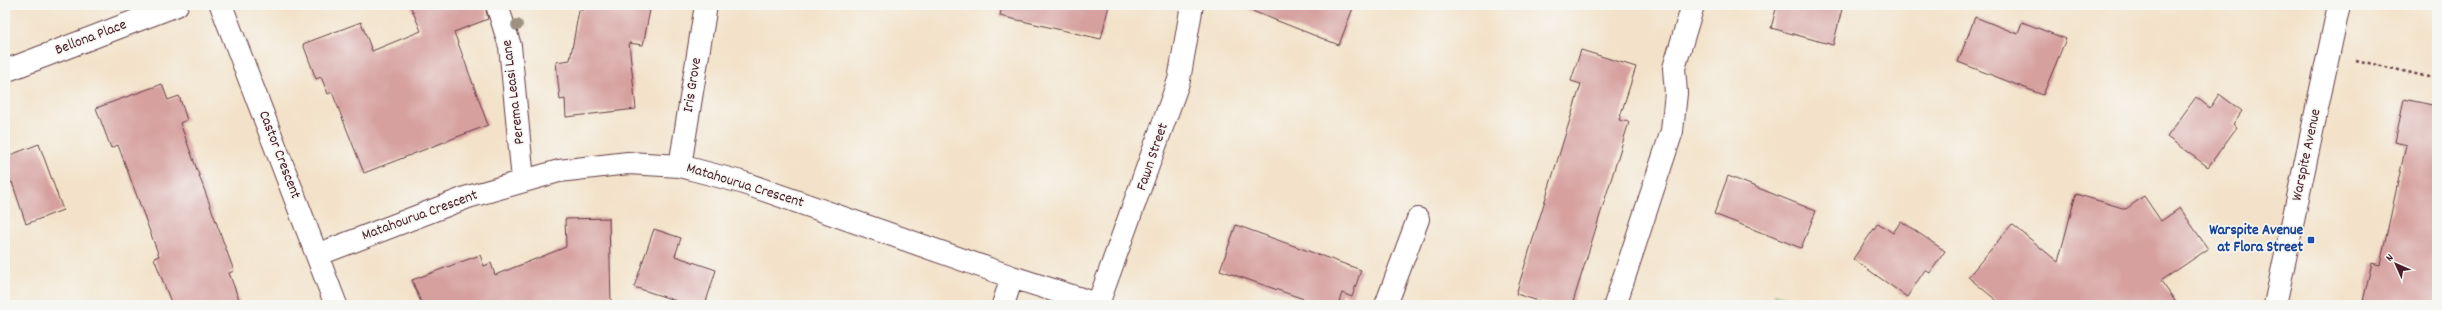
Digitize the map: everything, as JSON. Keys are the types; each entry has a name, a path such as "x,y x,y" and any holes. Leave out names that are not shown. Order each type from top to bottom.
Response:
{"street":[{"name":"Bellona Place","path":"5,71 177,5"},
{"name":"Castor Crescent","path":"221,5 336,305"},
{"name":"Perema Leasi Lane","path":"497,5 510,46 524,180"},
{"name":"Iris Grove","path":"680,166 706,5"},
{"name":"Fawn Street","path":"1099,305 1179,80 1192,5"},
{"name":"Warspite Avenue","path":"2275,305 2339,5"},
{"path":"1615,305 1672,131 1676,93 1674,68 1691,14"},
{"name":"Matahourua Crescent","path":"317,255 468,197 559,170 592,165 628,163 680,166 741,182 1012,277 1099,305"},
{"path":"1386,305 1418,219"},
{"path":"1002,305 1012,277"}],"path":[{"path":"2328,54 2437,79"}],"green space":[{"path":"1775,294 1811,305 1772,305"}],"building":[{"path":"410,5 485,5 488,19 454,32 488,125 364,173 332,92 328,94 321,77 316,79 303,44 361,22 372,51 421,31"},
{"path":"585,5 651,5 643,45 629,43 636,109 566,117 565,99 560,100 556,62 570,60 579,10 584,10"},
{"path":"1002,5 1109,5 1101,39 1000,16"},
{"path":"1242,5 1354,5 1339,45 1242,7"},
{"path":"1777,5 1827,5 1842,9 1833,45 1771,28"},
{"path":"1975,17 2018,34 2022,22 2066,39 2043,95 1958,62"},
{"path":"1581,50 1636,67 1619,120 1629,122 1572,305 1552,305 1516,294 1581,84 1571,81"},
{"path":"162,84 168,100 179,96 187,120 180,123 234,271 229,273 241,305 172,305 154,258 159,256 118,145 111,148 96,108"},
{"path":"2219,94 2242,111 2233,124 2237,127 2208,167 2167,137 2196,97 2210,108"},
{"path":"2404,99 2437,106 2437,305 2362,305 2372,263 2380,265 2406,145 2395,142"},
{"path":"39,144 63,210 26,224 12,182 5,184 5,157"},
{"path":"1728,176 1816,211 1801,248 1714,214"},
{"path":"2076,194 2126,209 2144,196 2161,221 2180,208 2208,249 2161,281 2178,305 2002,305 1968,277 2012,224 2058,262"},
{"path":"609,218 611,305 422,305 412,280 480,255 484,266 491,263 495,275 566,247 565,219"},
{"path":"1901,221 1945,251 1930,273 1925,270 1907,297 1853,259 1878,223 1893,233"},
{"path":"1236,225 1361,270 1352,297 1342,293 1338,305 1321,305 1220,270"},
{"path":"654,229 681,238 675,256 716,270 705,305 689,305 634,287"}],"place":[{"name":"Warspite Avenue at Flora Street","path":"2311,240"}]}
